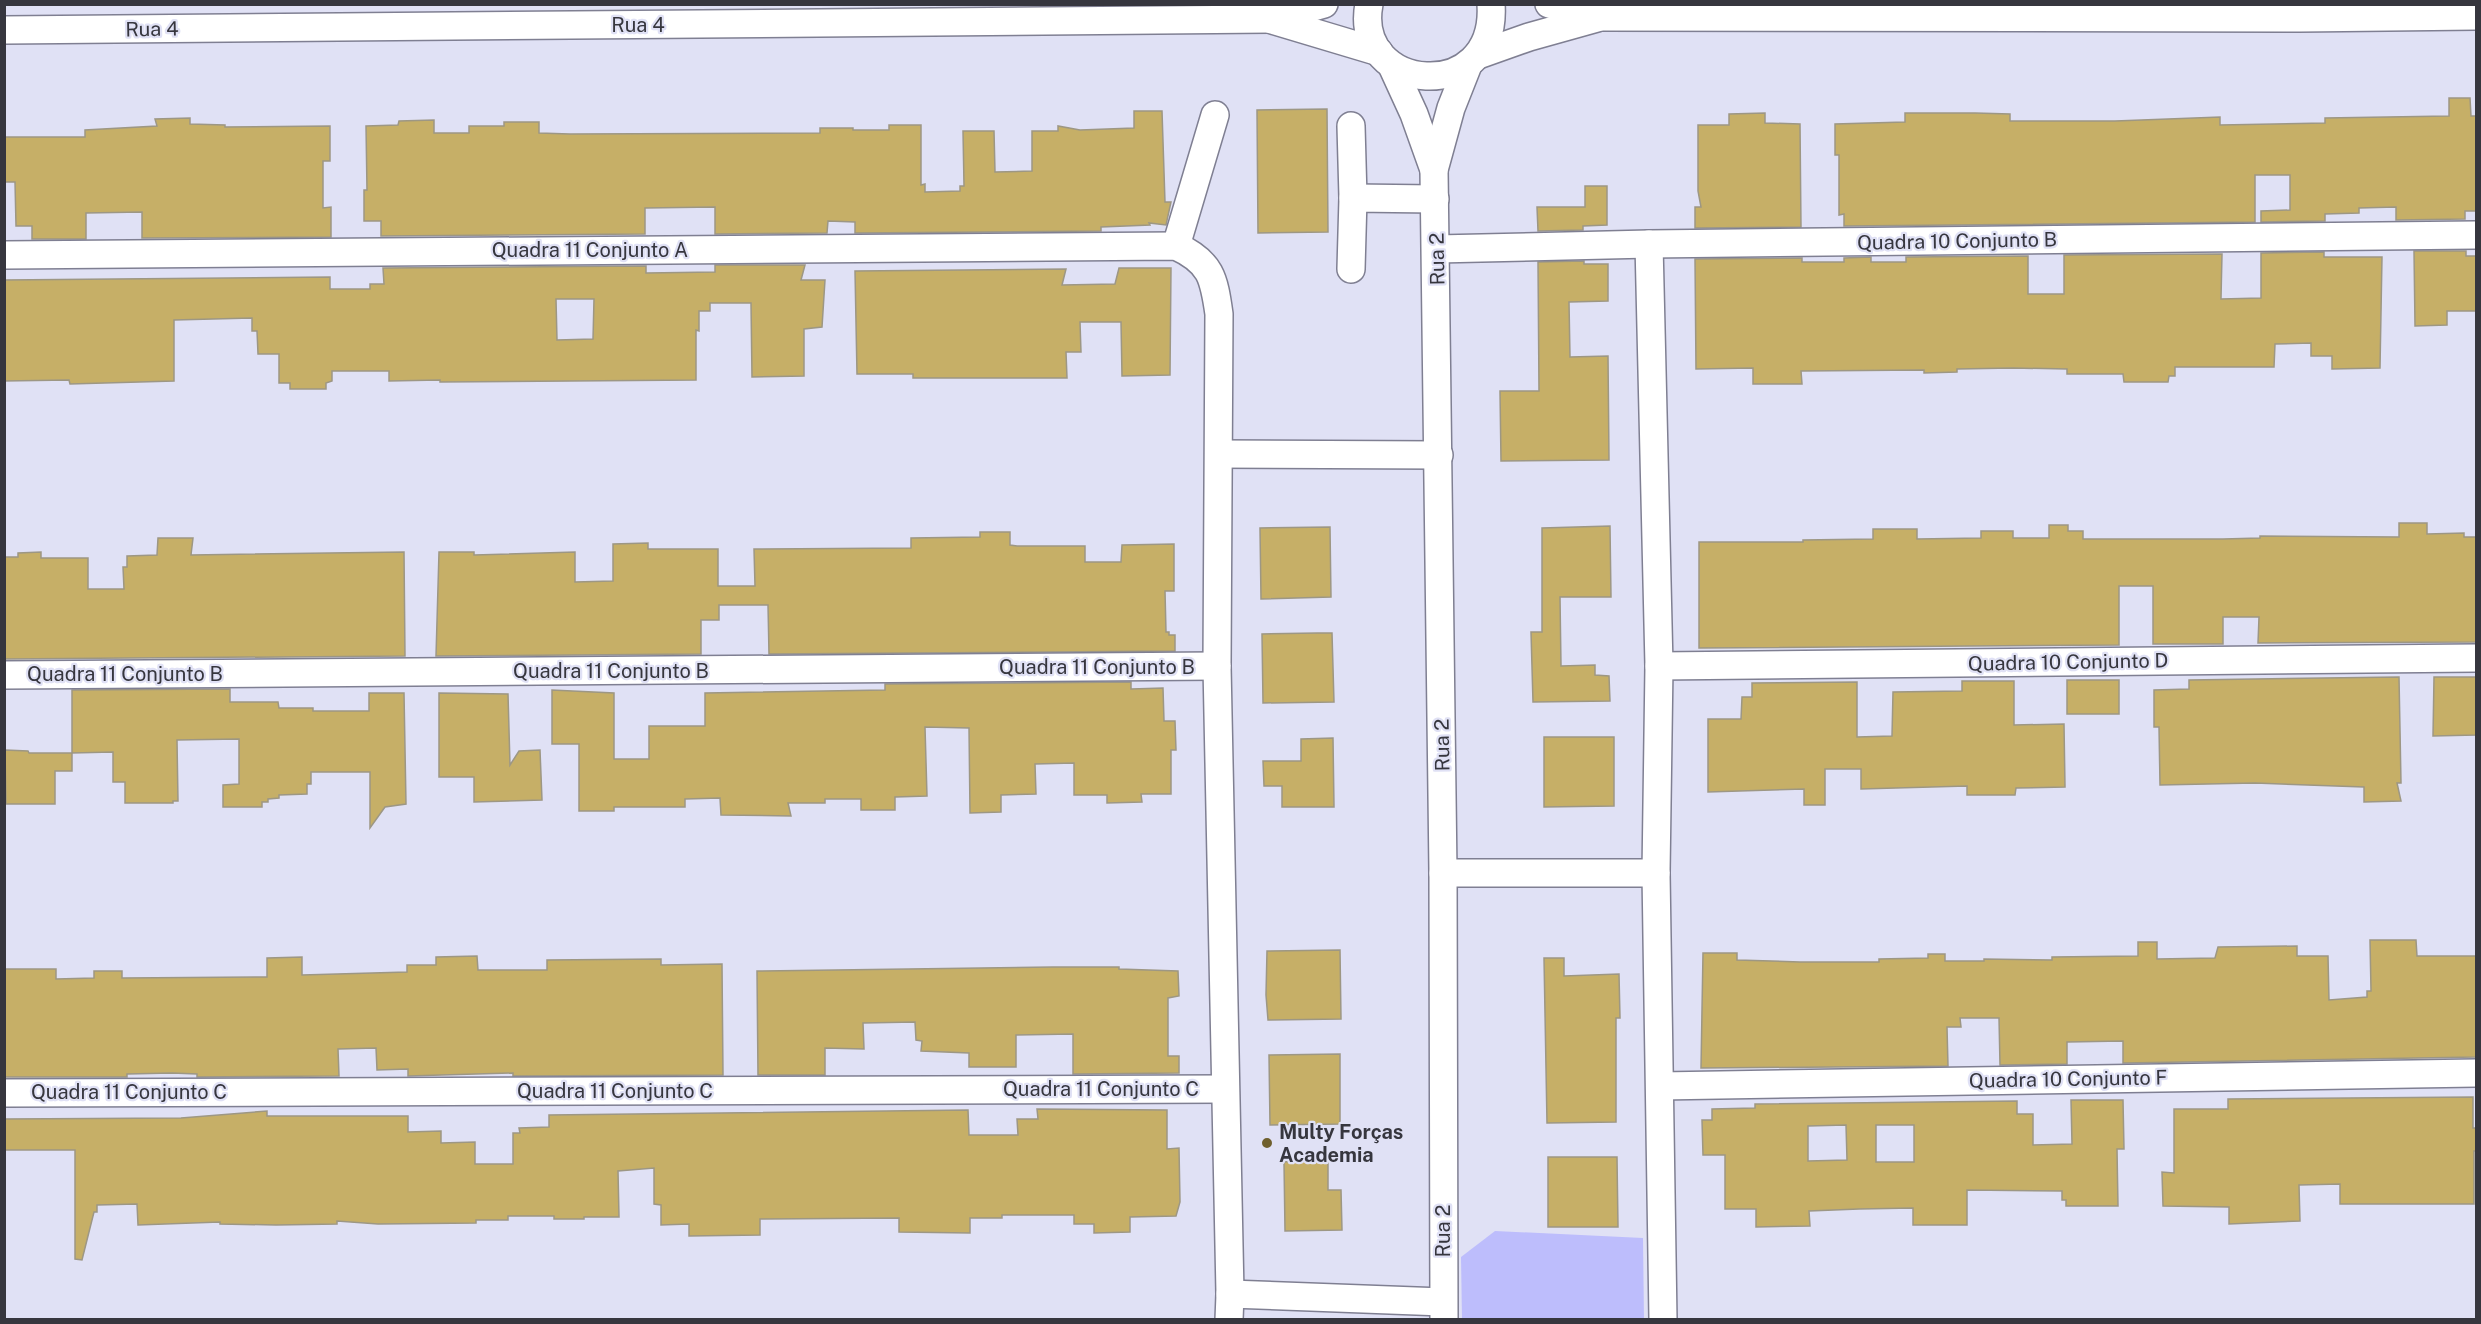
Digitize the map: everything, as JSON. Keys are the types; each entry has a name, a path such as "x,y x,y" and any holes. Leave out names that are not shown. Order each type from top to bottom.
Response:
{"street":[{"path":"1271,19 1324,4"},
{"path":"1369,4 1367,14 1370,34 1414,114 1434,170"},
{"path":"1434,170 1451,108 1473,60 1488,39 1492,21 1491,4"},
{"path":"1549,4 1598,17 2300,11 2476,16"},
{"name":"Rua 4","path":"4,30 318,16 1271,19"},
{"path":"1271,19 1333,36 1385,59 1410,75 1430,78 1450,75 1473,60 1529,37 1598,17"},
{"path":"1215,116 1176,246 1194,254 1206,268 1215,284 1219,314 1217,666 1229,1307 1443,1311"},
{"path":"1352,126 1352,269"},
{"name":"Rua 2","path":"1434,170 1437,249 1443,873 1443,1311"},
{"path":"1353,198 1435,199"},
{"name":"Quadra 10 Conjunto B","path":"1437,249 1649,244 2476,235"},
{"path":"1649,244 1659,666 1656,873 1663,1320"},
{"name":"Quadra 11 Conjunto A","path":"4,255 1176,246"},
{"path":"1219,454 1439,455"},
{"name":"Quadra 10 Conjunto D","path":"1659,666 2476,658"},
{"name":"Quadra 11 Conjunto B","path":"4,675 1217,666"},
{"path":"1443,873 1656,873"},
{"name":"Quadra 10 Conjunto F","path":"1660,1086 2476,1073"},
{"name":"Quadra 11 Conjunto C","path":"4,1093 1225,1089"}],"shaded area":[{"path":"1495,1231 1643,1238 1644,1319 1462,1319 1461,1257"}],"building":[{"path":"2449,98 2470,98 2471,116 2476,116 2476,211 2465,211 2465,219 2396,220 2396,207 2359,208 2359,213 2325,214 2325,221 2261,222 2261,211 2290,210 2290,175 2255,175 2255,222 1844,226 1844,214 1839,215 1839,155 1835,155 1835,124 1905,122 1905,113 2010,114 2010,121 2115,121 2220,117 2220,125 2325,123 2325,118 2449,116"},
{"path":"1327,109 1328,232 1258,233 1257,110"},
{"path":"1134,111 1162,111 1165,202 1171,202 1166,225 1149,223 1150,225 1101,227 1101,231 855,233 855,222 828,221 827,233 715,234 715,207 645,208 645,234 381,236 381,221 364,221 364,190 367,190 366,126 398,125 399,121 434,120 434,133 469,133 469,126 504,126 504,122 539,122 539,133 570,134 820,133 820,128 889,130 889,125 921,125 921,185 925,184 925,192 960,191 960,186 964,186 963,131 994,131 995,172 1032,171 1032,131 1058,131 1058,126 1080,130 1134,128"},
{"path":"1765,113 1765,123 1800,124 1801,227 1695,228 1695,207 1701,207 1698,191 1698,125 1729,125 1729,114"},
{"path":"190,118 190,124 225,125 225,127 330,126 330,161 323,161 323,208 331,207 331,237 142,238 142,212 86,213 86,239 32,239 32,226 16,226 15,182 4,182 4,137 85,137 85,130 157,126 155,119"},
{"path":"1585,186 1607,186 1607,225 1583,226 1583,230 1538,231 1537,207 1585,207"},
{"path":"2414,251 2466,251 2466,256 2476,256 2476,311 2447,311 2447,325 2415,326"},
{"path":"2324,252 2324,257 2382,257 2380,368 2332,369 2332,356 2311,356 2311,343 2275,344 2274,367 2175,367 2175,376 2169,376 2168,382 2124,382 2123,374 2067,374 2067,369 2013,368 1957,369 1957,372 1924,373 1924,370 1801,371 1802,384 1753,384 1753,368 1696,369 1695,259 1802,258 1802,262 1844,262 1844,258 1871,257 1871,262 1906,262 1906,257 2028,256 2028,294 2064,294 2064,255 2222,254 2221,299 2261,298 2261,253"},
{"path":"1584,261 1584,264 1608,264 1608,301 1569,302 1570,357 1608,356 1609,460 1501,461 1500,391 1539,391 1538,262"},
{"path":"715,265 805,265 801,280 825,280 822,327 804,329 804,376 752,377 751,303 710,303 710,311 699,311 699,331 696,330 696,380 389,381 389,371 332,371 332,381 326,383 326,389 290,389 290,383 279,383 279,354 258,354 257,331 252,331 252,318 174,320 174,381 70,384 69,380 4,381 4,280 330,277 330,289 370,289 370,284 384,284 383,268 646,266 646,273 715,272","holes":["556,299 594,299 593,339 557,340"]},
{"path":"1119,268 1171,268 1170,375 1122,376 1121,322 1080,322 1081,352 1066,352 1067,378 913,378 913,374 857,374 855,271 1066,269 1062,285 1115,284"},
{"path":"2399,523 2427,523 2427,534 2464,533 2464,537 2476,537 2476,642 2258,643 2259,617 2223,617 2223,644 2153,644 2153,586 2119,586 2119,645 1699,648 1699,542 1873,539 1873,529 1917,529 1917,539 1981,538 1981,531 2013,531 2013,538 2049,538 2049,525 2068,525 2068,531 2083,531 2083,539 2223,539 2260,538 2260,536 2399,537"},
{"path":"1610,526 1611,597 1560,597 1561,666 1595,665 1595,675 1609,676 1610,701 1533,702 1531,632 1542,632 1542,528"},
{"path":"1330,527 1331,597 1261,599 1260,528"},
{"path":"980,532 1010,532 1010,545 1017,546 1085,546 1085,562 1121,562 1122,545 1174,544 1174,591 1165,591 1166,632 1169,632 1169,635 1175,635 1175,651 769,654 768,605 719,605 719,620 701,620 701,654 436,656 439,552 474,552 474,555 575,552 575,582 613,581 613,544 648,543 648,549 718,549 718,586 755,586 754,549 911,548 911,538 980,537"},
{"path":"158,538 193,538 191,555 404,552 405,656 4,659 4,557 18,557 18,553 41,552 41,558 88,558 88,589 124,589 123,567 127,567 127,556 157,555"},
{"path":"1332,633 1334,702 1263,703 1262,634"},
{"path":"2399,677 2401,783 2397,783 2401,801 2364,802 2364,787 2255,783 2160,785 2159,727 2154,727 2154,690 2189,689 2189,680"},
{"path":"2434,677 2476,677 2476,735 2433,736"},
{"path":"2067,680 2119,680 2119,714 2067,714"},
{"path":"1962,681 2014,681 2014,725 2064,724 2065,787 2016,788 2015,795 1967,795 1967,786 1861,789 1861,769 1825,769 1825,805 1804,805 1804,789 1708,792 1708,719 1741,719 1742,697 1752,697 1752,683 1857,682 1857,737 1892,736 1893,692 1962,691"},
{"path":"1131,682 1131,689 1163,688 1164,721 1175,721 1176,750 1171,750 1171,794 1141,794 1142,802 1107,803 1107,795 1074,795 1074,763 1035,764 1036,794 1001,795 1001,812 970,813 969,728 925,727 927,796 895,797 895,810 861,810 861,799 825,799 825,803 788,803 791,816 721,815 720,798 685,799 685,807 614,807 614,811 579,811 579,744 552,744 552,690 614,693 614,759 649,759 649,726 705,726 705,693 885,690 885,684"},
{"path":"230,689 230,702 278,702 279,708 313,708 313,711 369,711 369,693 404,693 406,804 385,807 370,828 370,772 311,772 311,784 307,784 307,794 279,795 279,798 262,802 262,807 223,807 223,785 239,784 239,739 177,740 178,801 173,801 173,803 125,803 125,782 113,782 113,752 72,753 72,690"},
{"path":"439,693 508,694 510,765 519,751 540,750 542,800 474,802 474,777 439,777"},
{"path":"1544,737 1614,737 1614,806 1544,807"},
{"path":"1333,738 1334,807 1282,807 1282,786 1264,786 1263,761 1301,761 1301,739"},
{"path":"5,750 28,751 29,753 72,753 72,771 55,771 55,804 6,804"},
{"path":"2370,940 2416,940 2417,956 2476,956 2476,1057 2123,1063 2123,1041 2067,1042 2067,1064 2000,1065 1999,1018 1960,1018 1961,1027 1947,1027 1948,1066 1701,1068 1703,953 1737,953 1737,960 1800,962 1879,962 1879,959 1928,958 1928,954 1945,954 1945,961 2052,960 2052,957 2138,956 2138,942 2157,942 2157,959 2215,958 2218,947 2297,946 2297,956 2328,956 2329,1000 2367,997 2367,991 2371,991"},
{"path":"1340,950 1341,1019 1268,1020 1267,951"},
{"path":"477,956 478,970 547,970 547,960 661,959 661,965 722,964 723,1075 513,1076 513,1073 408,1076 408,1069 377,1070 376,1048 338,1049 339,1076 197,1077 197,1074 172,1073 127,1074 127,1077 4,1077 4,969 56,969 56,979 94,978 94,971 122,971 122,978 267,977 267,958 302,957 302,975 407,972 407,965 436,965 436,957"},
{"path":"1544,958 1564,958 1564,976 1619,974 1620,1018 1616,1018 1616,1122 1547,1123"},
{"path":"1119,967 1119,969 1178,971 1179,996 1168,998 1168,1056 1179,1056 1179,1073 1073,1074 1073,1034 1016,1035 1016,1067 969,1067 969,1053 921,1051 922,1041 916,1040 915,1022 863,1023 864,1049 825,1048 825,1075 758,1075 757,971"},
{"path":"1340,1054 1340,1124 1270,1125 1269,1055"},
{"path":"2473,1097 2473,1128 2476,1128 2474,1204 2340,1204 2340,1184 2299,1185 2300,1221 2229,1224 2229,1207 2163,1206 2162,1172 2174,1173 2174,1109 2228,1109 2228,1099"},
{"path":"2071,1100 2123,1100 2124,1149 2117,1149 2118,1206 2066,1206 2066,1200 2062,1200 2062,1191 1967,1190 1967,1225 1913,1225 1913,1208 1809,1211 1810,1226 1756,1227 1756,1209 1725,1209 1725,1155 1703,1155 1702,1120 1712,1120 1712,1109 1755,1108 1755,1104 2017,1101 2017,1114 2033,1114 2033,1145 2072,1144","holes":["1846,1125 1847,1160 1808,1161 1808,1126","1876,1125 1914,1125 1914,1162 1876,1162"]},
{"path":"1037,1109 1167,1110 1167,1149 1179,1148 1180,1202 1176,1216 1130,1217 1130,1232 1094,1233 1094,1224 1074,1224 1074,1215 1002,1215 1002,1218 970,1218 970,1233 899,1232 899,1218 760,1219 760,1235 689,1236 689,1224 661,1225 661,1205 654,1204 654,1168 618,1171 619,1217 554,1219 554,1216 508,1216 508,1220 476,1220 476,1223 378,1224 337,1221 337,1224 276,1225 220,1224 220,1222 138,1225 137,1204 97,1205 97,1212 94,1212 82,1260 75,1259 75,1150 4,1150 4,1119 181,1118 267,1111 267,1116 408,1116 408,1132 441,1131 441,1143 475,1142 475,1164 513,1164 513,1133 520,1133 519,1128 549,1127 549,1115 968,1110 969,1135 1018,1135 1017,1119 1038,1119"},
{"path":"1548,1157 1617,1157 1618,1227 1548,1227"},
{"path":"1328,1159 1328,1190 1341,1190 1342,1230 1285,1231 1284,1162"}],"place":[{"name":"Multy Forças Academia","path":"1267,1143"}]}
